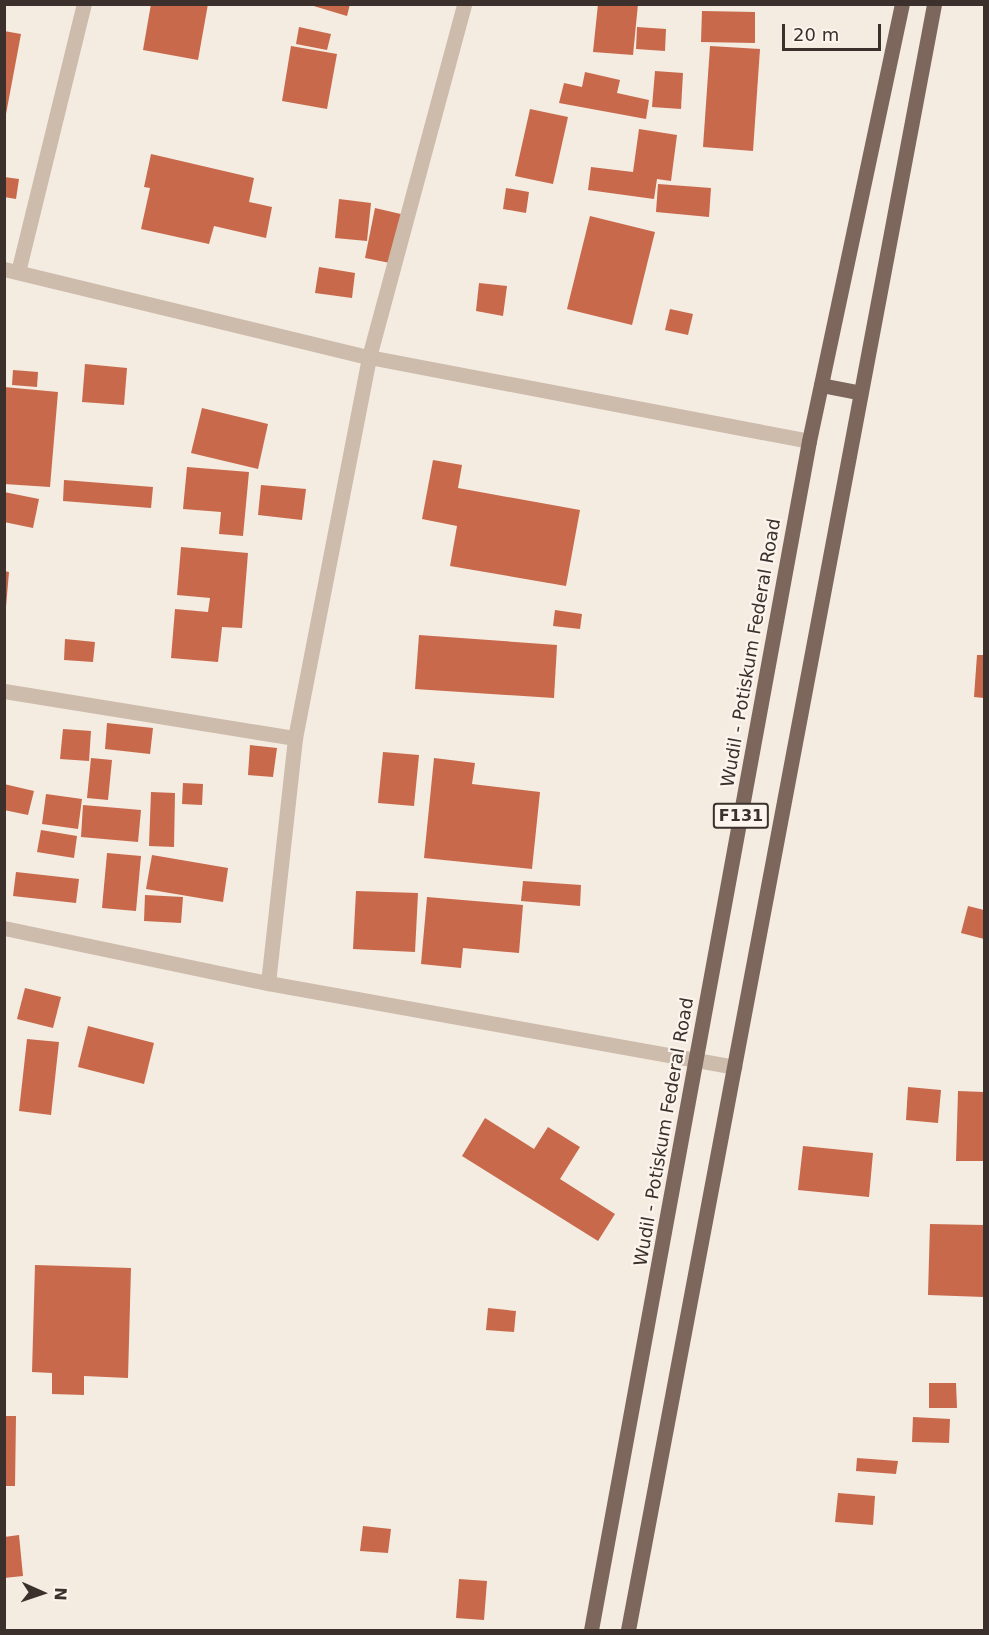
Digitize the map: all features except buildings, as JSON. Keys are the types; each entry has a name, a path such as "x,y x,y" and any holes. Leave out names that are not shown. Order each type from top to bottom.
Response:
{"main road":[{"name":"Wudil - Potiskum Federal Road","path":"591,1630 809,441 902,4"},
{"name":"F131","path":"628,1630 858,392 934,4"},
{"path":"821,385 858,392"}],"street":[{"path":"84,4 11,270 369,357 809,441"},
{"path":"268,983 295,738 369,357 464,4"},
{"path":"4,691 295,738"},
{"path":"4,928 268,983 734,1067"}]}
